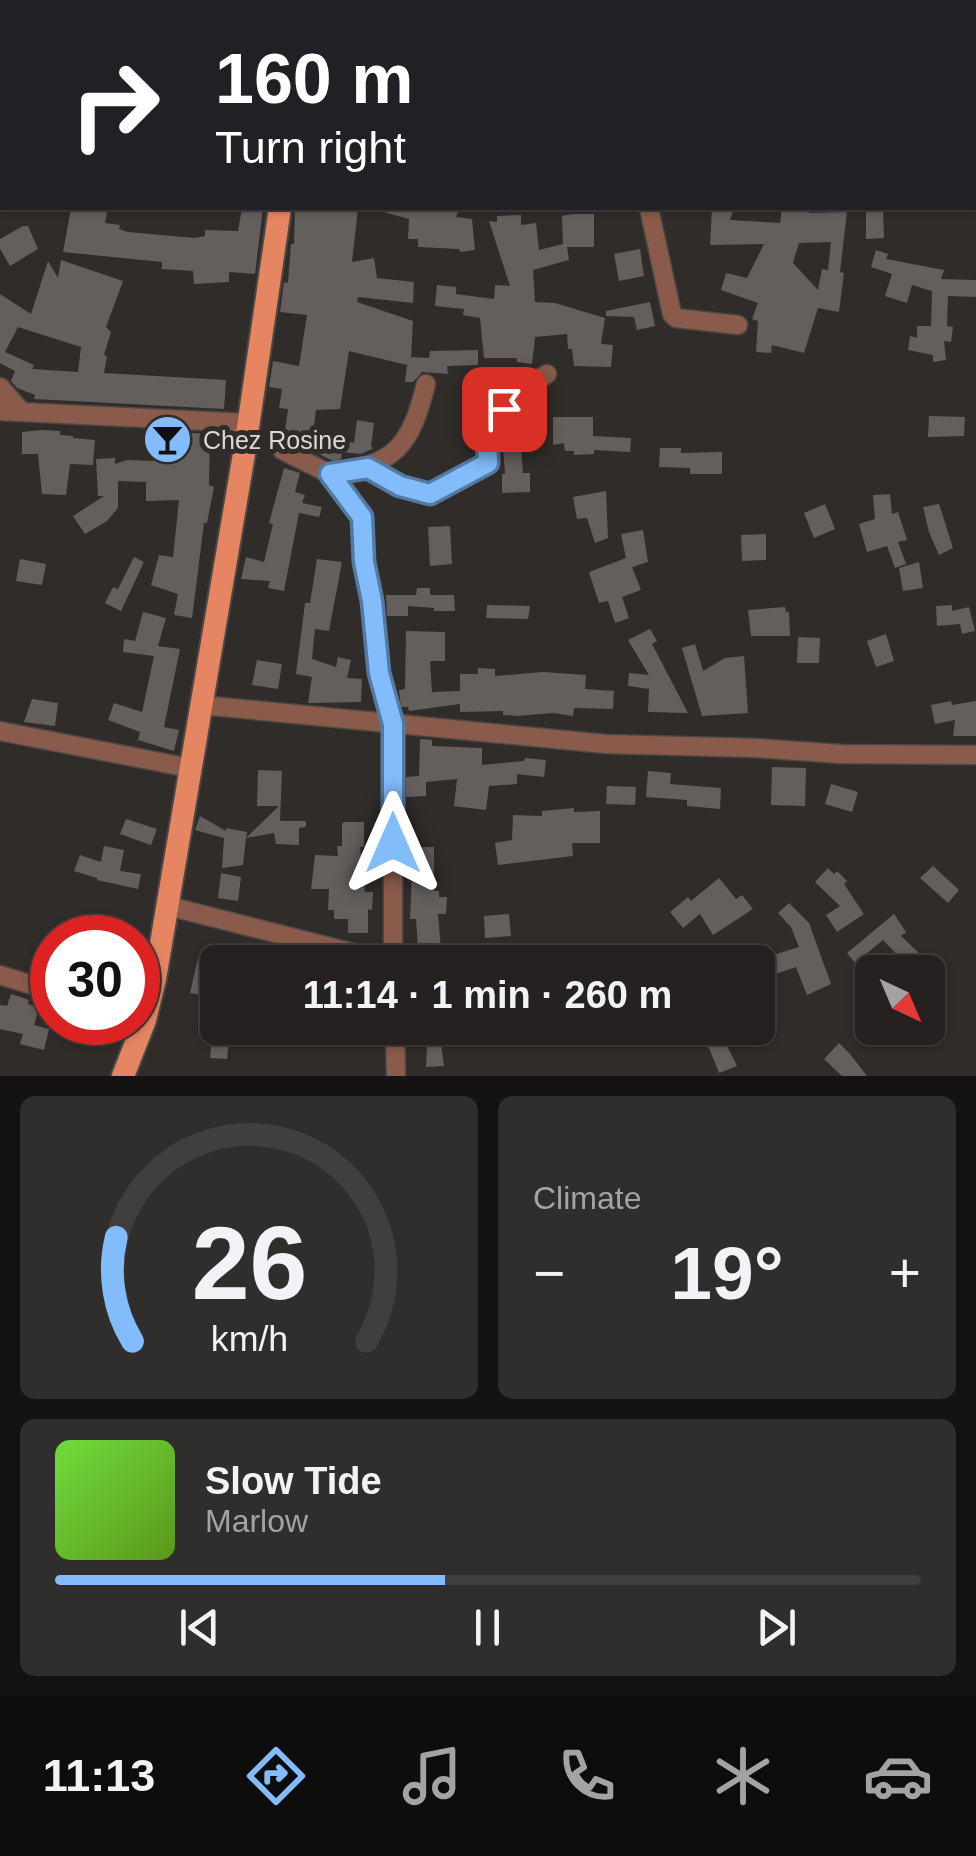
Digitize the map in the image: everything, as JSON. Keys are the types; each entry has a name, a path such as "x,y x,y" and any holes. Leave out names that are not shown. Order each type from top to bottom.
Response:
{"main road":[{"path":"160,939 248,423 280,210"},
{"path":"124,1076 133,1045"}],"street":[{"path":"649,210 672,314 676,318 738,324"},
{"path":"368,468 400,486 430,494 488,463 487,426 520,392 547,374"},
{"path":"330,474 368,468 405,441 416,423 426,384"},
{"path":"0,387 20,410"},
{"path":"0,411 248,423"},
{"path":"282,450 330,474 362,517 379,673 393,724 392,945"},
{"path":"200,705 606,744 841,754 976,755"},
{"path":"0,731 190,768"},
{"path":"168,906 324,945"},
{"path":"0,974 30,984"},
{"path":"395,1045 396,1076"}],"building":[{"path":"71,210 108,210 105,223 120,225 119,229 128,232 195,238 205,236 205,230 238,231 242,210 263,210 255,274 229,272 229,282 194,284 193,271 162,269 162,262 63,252"},
{"path":"295,210 358,210 352,262 374,258 377,278 414,282 413,303 358,297 357,302 413,321 411,357 429,358 430,351 478,350 478,365 447,366 448,374 422,372 413,382 405,382 407,365 349,351 340,409 316,410 313,433 354,443 357,420 374,423 374,448 361,454 342,452 341,459 333,461 315,452 316,446 284,438 288,409 279,408 282,389 269,387 273,361 299,366 307,315 280,312 294,244"},
{"path":"458,210 456,217 472,219 475,250 418,247 418,239 408,239 409,219 383,212"},
{"path":"712,210 733,210 730,220 780,223 782,210 847,212 839,312 818,308 804,353 772,345 771,353 756,352 758,321 752,319 758,303 721,290 726,273 747,278 764,244 710,245","holes":["831,242 828,270 822,269 818,290 793,263 799,243"]},
{"path":"866,210 883,210 884,238 866,239"},
{"path":"594,214 594,247 567,247 569,260 533,270 535,302 555,303 605,318 601,344 613,345 611,367 574,366 567,334 535,337 532,364 517,362 517,358 484,358 480,318 463,315 464,309 435,306 437,285 456,287 456,294 494,299 495,285 510,286 489,221 497,222 497,216 521,215 521,225 536,223 539,250 563,244 562,216"},
{"path":"28,226 38,249 10,266 0,249 0,239"},
{"path":"640,249 644,276 619,281 614,254"},
{"path":"876,250 888,254 886,259 944,270 941,279 976,280 976,297 948,296 947,326 953,327 951,342 944,341 946,360 933,362 933,355 908,350 910,336 917,338 917,326 931,326 932,291 912,285 907,303 885,296 892,274 871,267"},
{"path":"61,260 123,281 106,327 111,332 104,355 104,373 226,380 224,409 34,399 35,395 17,388 11,381 15,371 0,363 0,294 31,314 48,261 58,278","holes":["18,327 81,347 78,372 32,369 34,365 5,352"]},
{"path":"650,302 655,326 637,330 634,317 606,316 606,311"},
{"path":"929,416 965,417 964,436 928,437"},
{"path":"553,417 593,417 593,436 631,438 630,452 594,450 594,454 574,455 574,451 565,451 564,443 553,445"},
{"path":"42,430 95,440 93,465 70,464 66,495 42,494 38,454 22,454 22,432"},
{"path":"153,431 210,434 209,485 214,487 204,523 192,618 174,615 178,594 151,585 159,555 173,557 179,500 146,501 146,482 118,481 118,508 107,521 85,534 73,516 104,496 98,496 96,459 115,458 115,464 127,460 154,461"},
{"path":"520,431 523,473 530,473 530,492 502,493 502,432"},
{"path":"660,448 681,448 681,453 722,452 722,474 690,474 690,468 659,467"},
{"path":"284,468 300,473 295,492 305,495 302,503 322,507 319,517 299,513 284,591 268,588 270,581 241,579 246,557 264,562 273,524 269,523"},
{"path":"606,491 608,538 595,543 587,518 577,519 573,497"},
{"path":"890,494 892,514 898,512 907,540 898,542 906,564 895,568 887,546 867,552 859,524 875,519 873,495"},
{"path":"825,504 835,529 814,538 804,513"},
{"path":"939,504 953,548 939,555 923,507"},
{"path":"450,526 452,564 430,566 428,527"},
{"path":"643,530 648,562 632,567 641,590 622,597 629,618 615,623 608,601 599,603 589,572 626,558 621,534"},
{"path":"766,534 766,560 742,561 741,535"},
{"path":"134,557 144,562 121,611 105,603 113,587 118,589"},
{"path":"20,559 46,564 42,585 16,581"},
{"path":"317,559 342,562 329,631 315,629 312,659 336,667 338,657 351,660 347,678 362,679 361,702 308,703 312,677 296,674 305,603 310,603"},
{"path":"919,562 923,588 903,591 899,568"},
{"path":"417,588 430,588 430,595 454,595 455,611 408,606 408,616 387,616 386,595 416,595"},
{"path":"487,605 530,606 528,619 486,618"},
{"path":"952,605 952,611 969,607 975,631 962,634 960,624 937,626 936,606"},
{"path":"785,607 789,612 790,636 751,636 748,610"},
{"path":"143,612 166,618 158,646 180,649 164,727 179,730 174,751 138,740 140,732 108,720 114,703 142,712 154,656 123,652 124,639 135,641"},
{"path":"650,629 657,641 652,644 688,713 648,712 649,689 628,686 629,673 649,675 628,640"},
{"path":"406,631 445,632 445,661 430,661 432,692 460,691 460,674 478,674 478,668 495,669 495,676 543,672 586,675 585,689 614,691 613,709 574,708 573,716 460,712 460,704 409,711 408,707 401,707 399,690 405,689"},
{"path":"886,634 894,661 876,667 867,641"},
{"path":"798,637 820,638 819,663 797,663"},
{"path":"695,644 703,671 725,658 744,656 748,713 702,716 682,648"},
{"path":"257,660 282,664 278,689 252,685"},
{"path":"32,699 58,703 55,726 24,722"},
{"path":"951,701 952,705 976,701 976,736 953,736 955,720 935,724 931,705"},
{"path":"420,739 432,740 432,746 482,748 482,765 525,758 546,760 544,777 517,774 517,784 489,786 486,810 454,806 457,779 426,782 426,796 406,797 406,777 419,776"},
{"path":"772,767 806,768 805,806 771,805"},
{"path":"258,770 282,771 280,821 306,821 306,827 299,828 299,845 276,844 274,833 246,838 279,806 257,806"},
{"path":"648,771 671,773 670,784 721,788 720,809 687,806 687,800 646,797"},
{"path":"831,784 858,792 852,812 825,804"},
{"path":"607,786 636,787 635,805 606,804"},
{"path":"574,808 574,812 600,811 600,843 572,843 573,856 498,865 495,843 512,840 513,815 542,816 542,811"},
{"path":"200,816 226,831 247,832 243,865 222,868 224,838 195,830"},
{"path":"126,819 157,829 151,845 120,834"},
{"path":"344,822 364,822 364,847 360,847 365,892 373,892 368,933 348,933 348,919 334,919 334,910 328,910 329,889 311,889 315,855 338,856"},
{"path":"104,846 124,850 120,871 141,874 138,889 74,871 80,855 101,862"},
{"path":"406,847 434,847 434,891 439,891 439,897 447,897 446,914 438,914 441,945 418,945 416,919 410,919 412,872 406,872"},
{"path":"933,866 959,890 948,903 920,878"},
{"path":"828,868 847,881 844,884 864,914 837,932 826,915 840,906 815,882"},
{"path":"221,873 241,877 238,901 218,898"},
{"path":"719,878 736,899 742,895 753,909 713,935 700,914 683,928 670,912"},
{"path":"789,903 809,923 831,984 807,995 796,967 775,974 775,954 799,947 791,927 778,913"},
{"path":"509,914 511,936 485,938 484,916"},
{"path":"894,914 906,932 901,936 921,955 897,955 883,940 865,955 855,955 855,963 847,953"},
{"path":"199,954 200,954 200,995 190,993"},
{"path":"11,994 29,1000 30,1045 45,1045 44,1050 20,1044 23,1034 0,1029 0,1005 7,1006"},
{"path":"839,1043 867,1076 842,1076 824,1059"},
{"path":"211,1045 228,1045 227,1059 210,1058"},
{"path":"426,1045 441,1045 444,1066 426,1067"},
{"path":"708,1045 726,1045 737,1066 719,1073"}],"place":[{"name":"Chez Rosine","path":"168,440"}],"route":[{"path":"393,843 393,724 379,673 362,517 330,474 368,468 400,486 430,494 488,463 487,426 504,409"}]}
